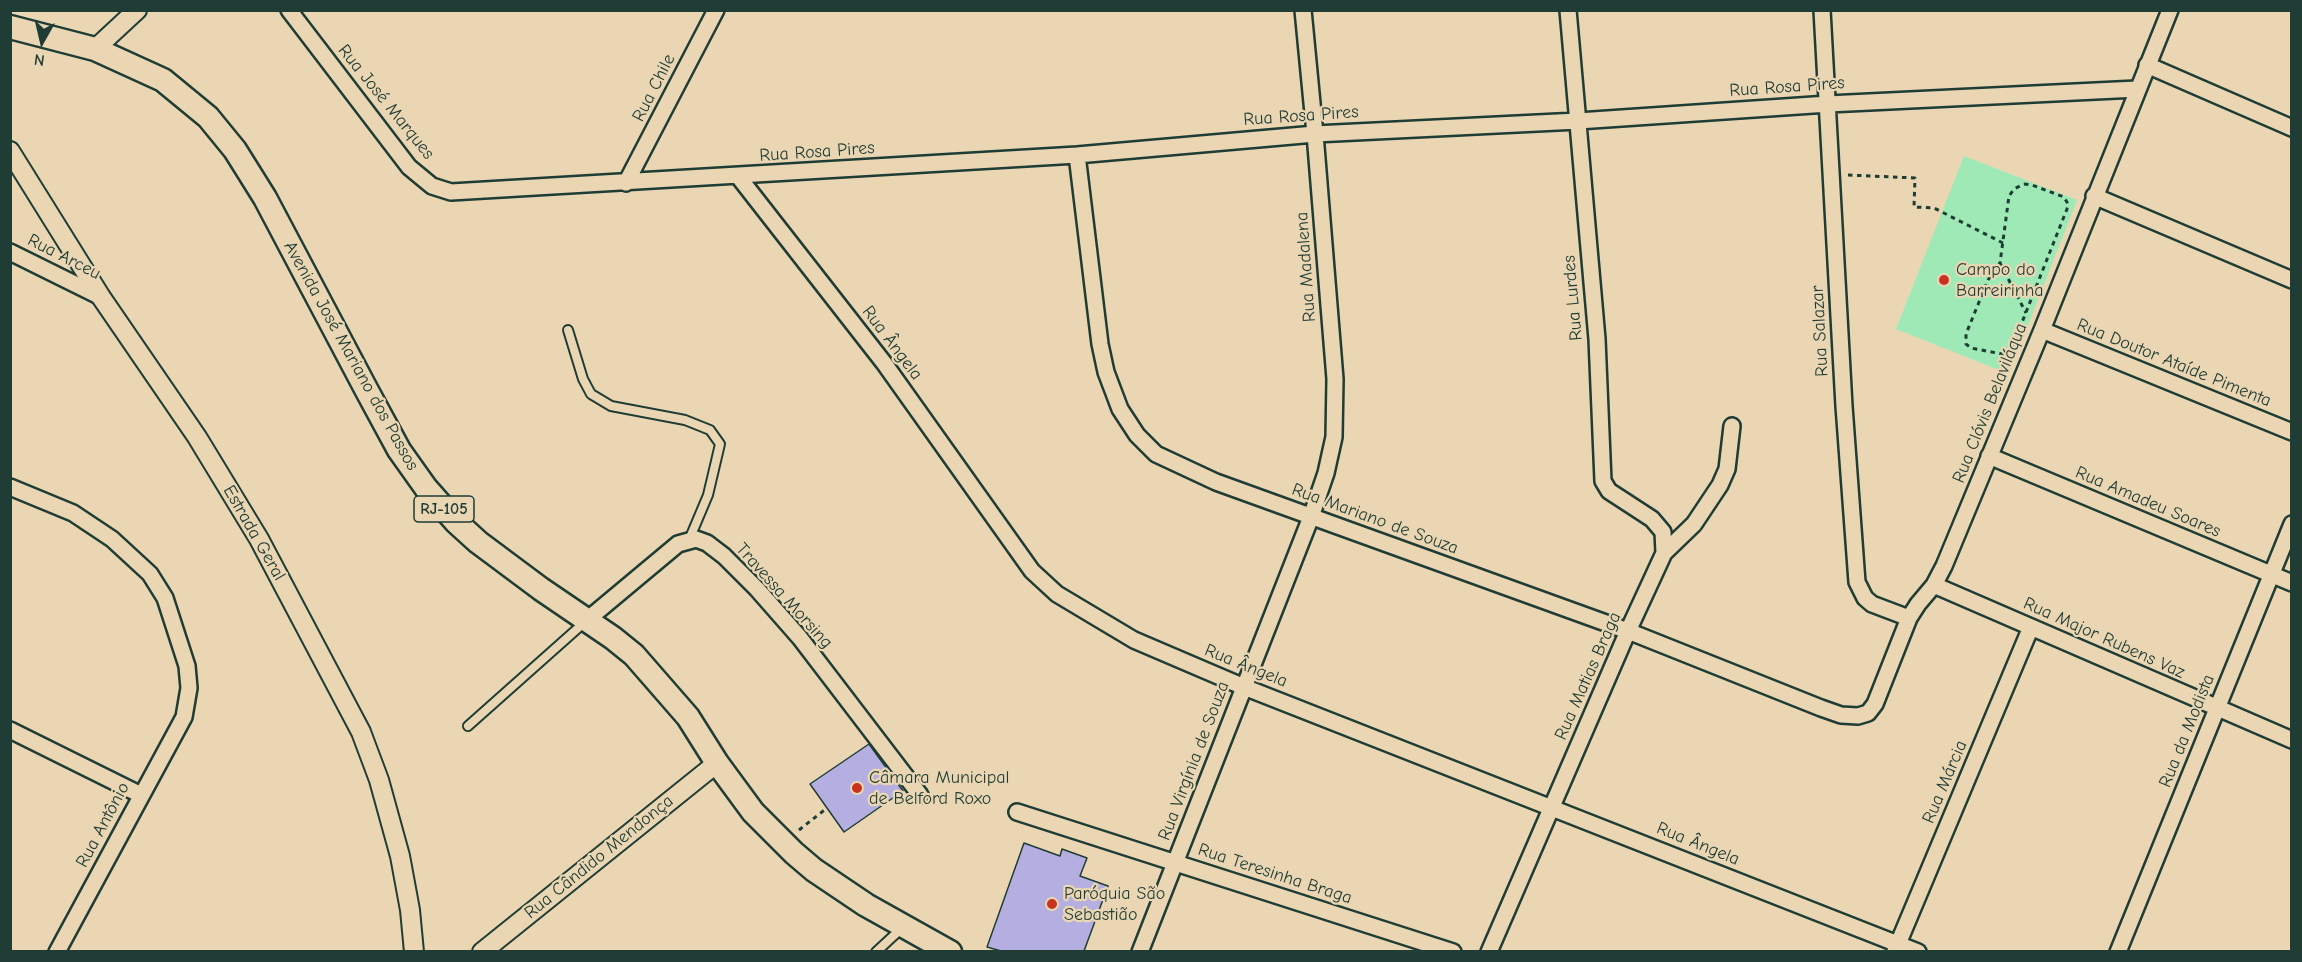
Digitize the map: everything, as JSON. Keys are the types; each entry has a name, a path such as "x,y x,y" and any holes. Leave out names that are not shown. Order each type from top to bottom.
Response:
{"main road":[{"name":"Avenida José Mariano dos Passos","path":"10,27 95,49 163,80 208,117 235,150 265,198 399,450 426,488 456,522 478,542 613,638 652,674 688,717 717,763 753,812 794,853 838,886 903,927 950,951"}],"street":[{"path":"95,49 137,10"},
{"name":"Rua José Marques","path":"289,10 409,166 437,189 451,192 469,191"},
{"name":"Rua Chile","path":"626,183 716,10"},
{"name":"Rua Madalena","path":"1303,10 1336,406 1331,455 1311,517"},
{"name":"Rua Lurdes","path":"1568,10 1597,339 1603,481 1609,491 1652,519 1663,532 1664,553"},
{"name":"Rua Salazar","path":"1822,10 1844,406 1857,582 1865,598 1872,604 1909,618"},
{"name":"Rua Clóvis Belaviláqua","path":"1875,704 1909,618 1934,585 1989,456 2170,10"},
{"path":"2147,65 2292,128"},
{"name":"Rua Rosa Pires","path":"469,191 1077,155 1315,134 1578,121 1828,104 2137,89"},
{"name":"Estrada Geral","path":"10,151 101,297 197,437 259,539 361,732 379,780 400,856 410,910 414,951"},
{"name":"Rua Mariano de Souza","path":"1077,155 1100,344 1106,372 1120,409 1137,435 1156,453 1216,482 1628,631 1841,715 1858,716 1868,713 1875,704"},
{"name":"Rua Ângela","path":"738,176 884,363 1042,582 1087,614 1134,640 1244,687 1551,807 1897,948 1918,951"},
{"path":"2094,196 2292,280"},
{"name":"Rua Arceu","path":"10,252 101,297"},
{"name":"Rua Doutor Ataíde Pimenta","path":"2042,330 2292,432"},
{"name":"Rua Matias Braga","path":"1489,951 1664,553 1694,524 1720,485 1727,469 1732,426"},
{"name":"Rua Amadeu Soares","path":"1989,456 2292,583"},
{"name":"Rua Antônio","path":"11,490 74,513 112,539 150,574 165,597 187,666 189,688 183,717 57,951"},
{"name":"Rua Virgínia de Souza","path":"1140,951 1311,517"},
{"name":"Rua da Modista","path":"2118,951 2292,524"},
{"name":"Travessa Morsing","path":"688,541 696,539 707,543 724,556 757,589 800,638 920,795"},
{"path":"587,620 671,549 688,541"},
{"name":"Rua Major Rubens Vaz","path":"1934,585 2292,740"},
{"name":"Rua Márcia","path":"1897,948 2031,627"},
{"path":"10,730 141,795"},
{"name":"Rua Cândido Mendonça","path":"482,951 717,763"},
{"name":"Rua Teresinha Braga","path":"1017,812 1453,951"}],"lane":[{"path":"568,330 583,379 591,394 611,406 685,420 710,430 720,444 708,495 688,541"},
{"path":"468,726 587,620"},
{"path":"876,951 903,927"}],"path":[{"path":"1832,174 1915,178 1914,207 1934,208 2003,243"},
{"path":"2024,184 2032,185 2067,200 2067,209 2009,353 1971,348 1966,344 1966,334 1988,280 2000,263 2003,243 2009,196 2014,189 2024,184"},
{"path":"2000,263 2026,314"},
{"path":"795,833 827,808"}],"green space":[{"path":"1964,156 2077,200 2009,374 1896,329"}],"building":[{"name":"Câmara Municipal de Belford Roxo","path":"869,744 903,791 844,832 810,784"},
{"name":"Paróquia São Sebastião","path":"1024,843 1060,856 1062,849 1087,858 1080,876 1108,886 1084,951 1001,951 987,947"}],"place":[{"name":"Campo do Barreirinha","path":"1944,280"},
{"name":"Câmara Municipal de Belford Roxo","path":"857,788"},
{"name":"Paróquia São Sebastião","path":"1052,904"}]}
